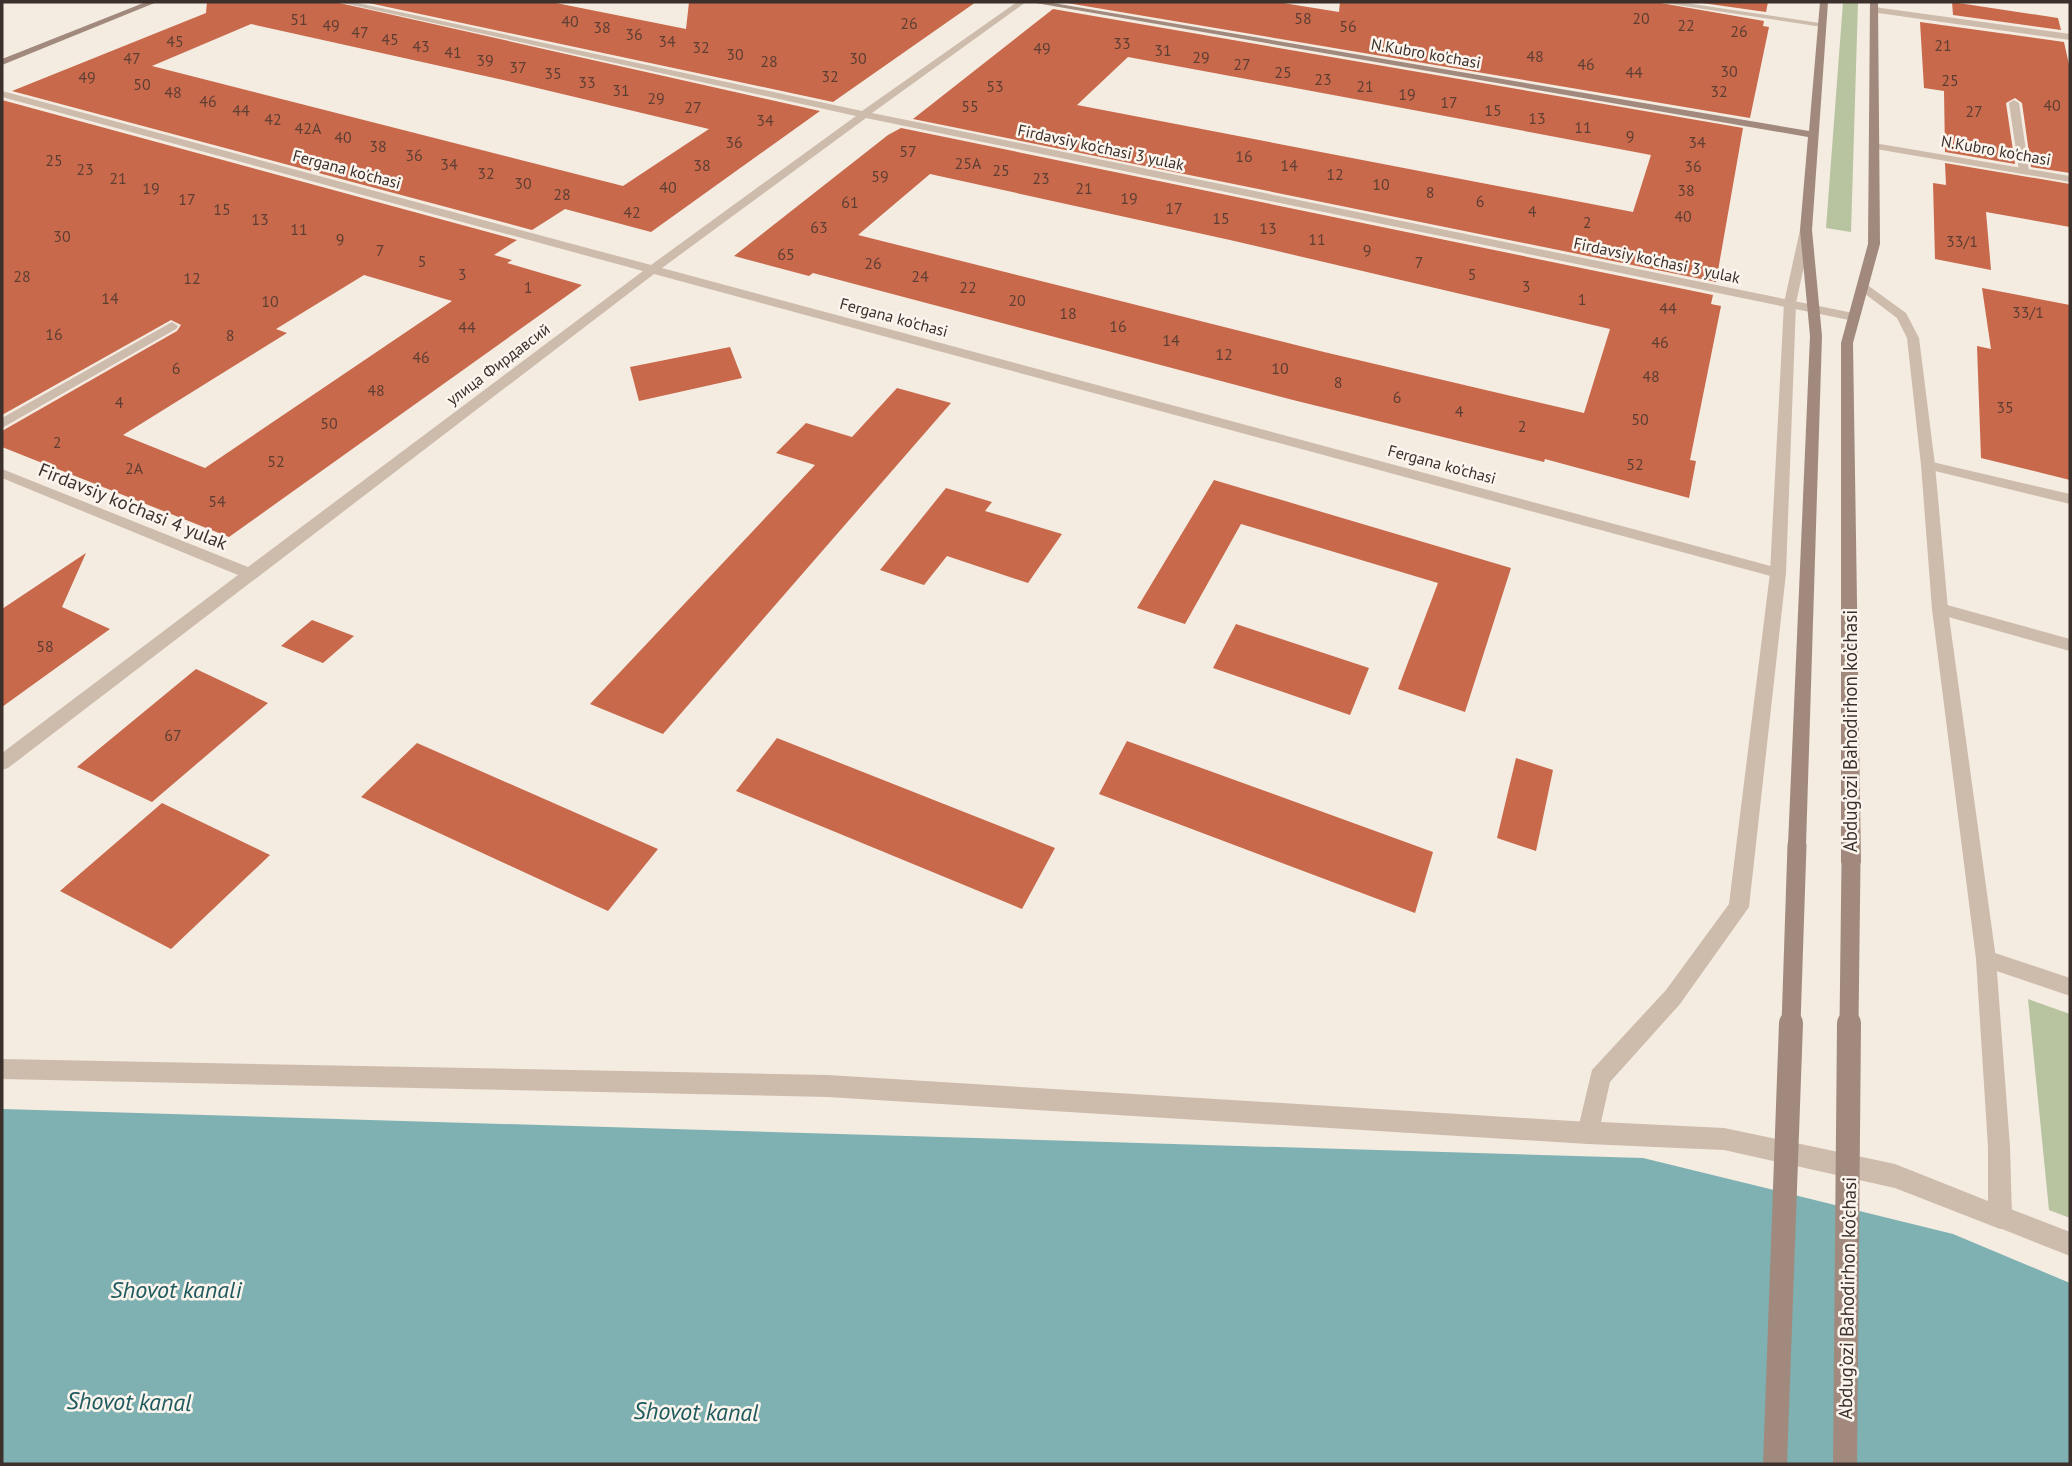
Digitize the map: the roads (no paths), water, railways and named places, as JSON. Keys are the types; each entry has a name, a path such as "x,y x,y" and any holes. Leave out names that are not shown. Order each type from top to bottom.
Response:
{"main road":[{"path":"2,62 153,2"},
{"name":"N.Kubro ko'chasi","path":"1034,2 1813,135"},
{"path":"1775,1464 1816,336 1806,230 1824,2"},
{"name":"Abdug’ozi Bahodirhon ko’chasi","path":"1845,1464 1851,862 1847,342 1874,244 1874,6"}],"street":[{"name":"Firdavsiy ko'chasi 3 yulak","path":"342,2 862,114 1854,317"},
{"name":"улица Фирдавсий","path":"2,763 652,269 862,114 1022,2"},
{"path":"1662,2 1822,24"},
{"path":"1874,6 2070,37"},
{"name":"Fergana ko'chasi","path":"2,94 1778,573"},
{"path":"2014,103 2024,171"},
{"name":"N.Kubro ko'chasi","path":"1874,146 2070,179"},
{"path":"1588,1133 1600,1077 1673,997 1739,907 1778,573 1790,303 1806,230"},
{"path":"1863,288 1902,316 1913,338 1928,465 1940,609 1986,959 1999,1147 2000,1217"},
{"path":"2,424 172,326"},
{"path":"1928,465 2070,499"},
{"name":"Firdavsiy ko'chasi 4 yulak","path":"2,473 251,574"},
{"path":"1940,609 2070,645"},
{"path":"1986,959 2070,987"},
{"path":"2,1069 828,1086 1724,1139 1895,1177 2070,1244"}],"water":[{"name":"Shovot kanali","path":"2,1109 1643,1158 1953,1234 2070,1283 2070,1464 2,1464"}],"water label":[{"name":"Shovot kanal","path":"129,1402"},
{"name":"Shovot kanal","path":"696,1412"}]}
